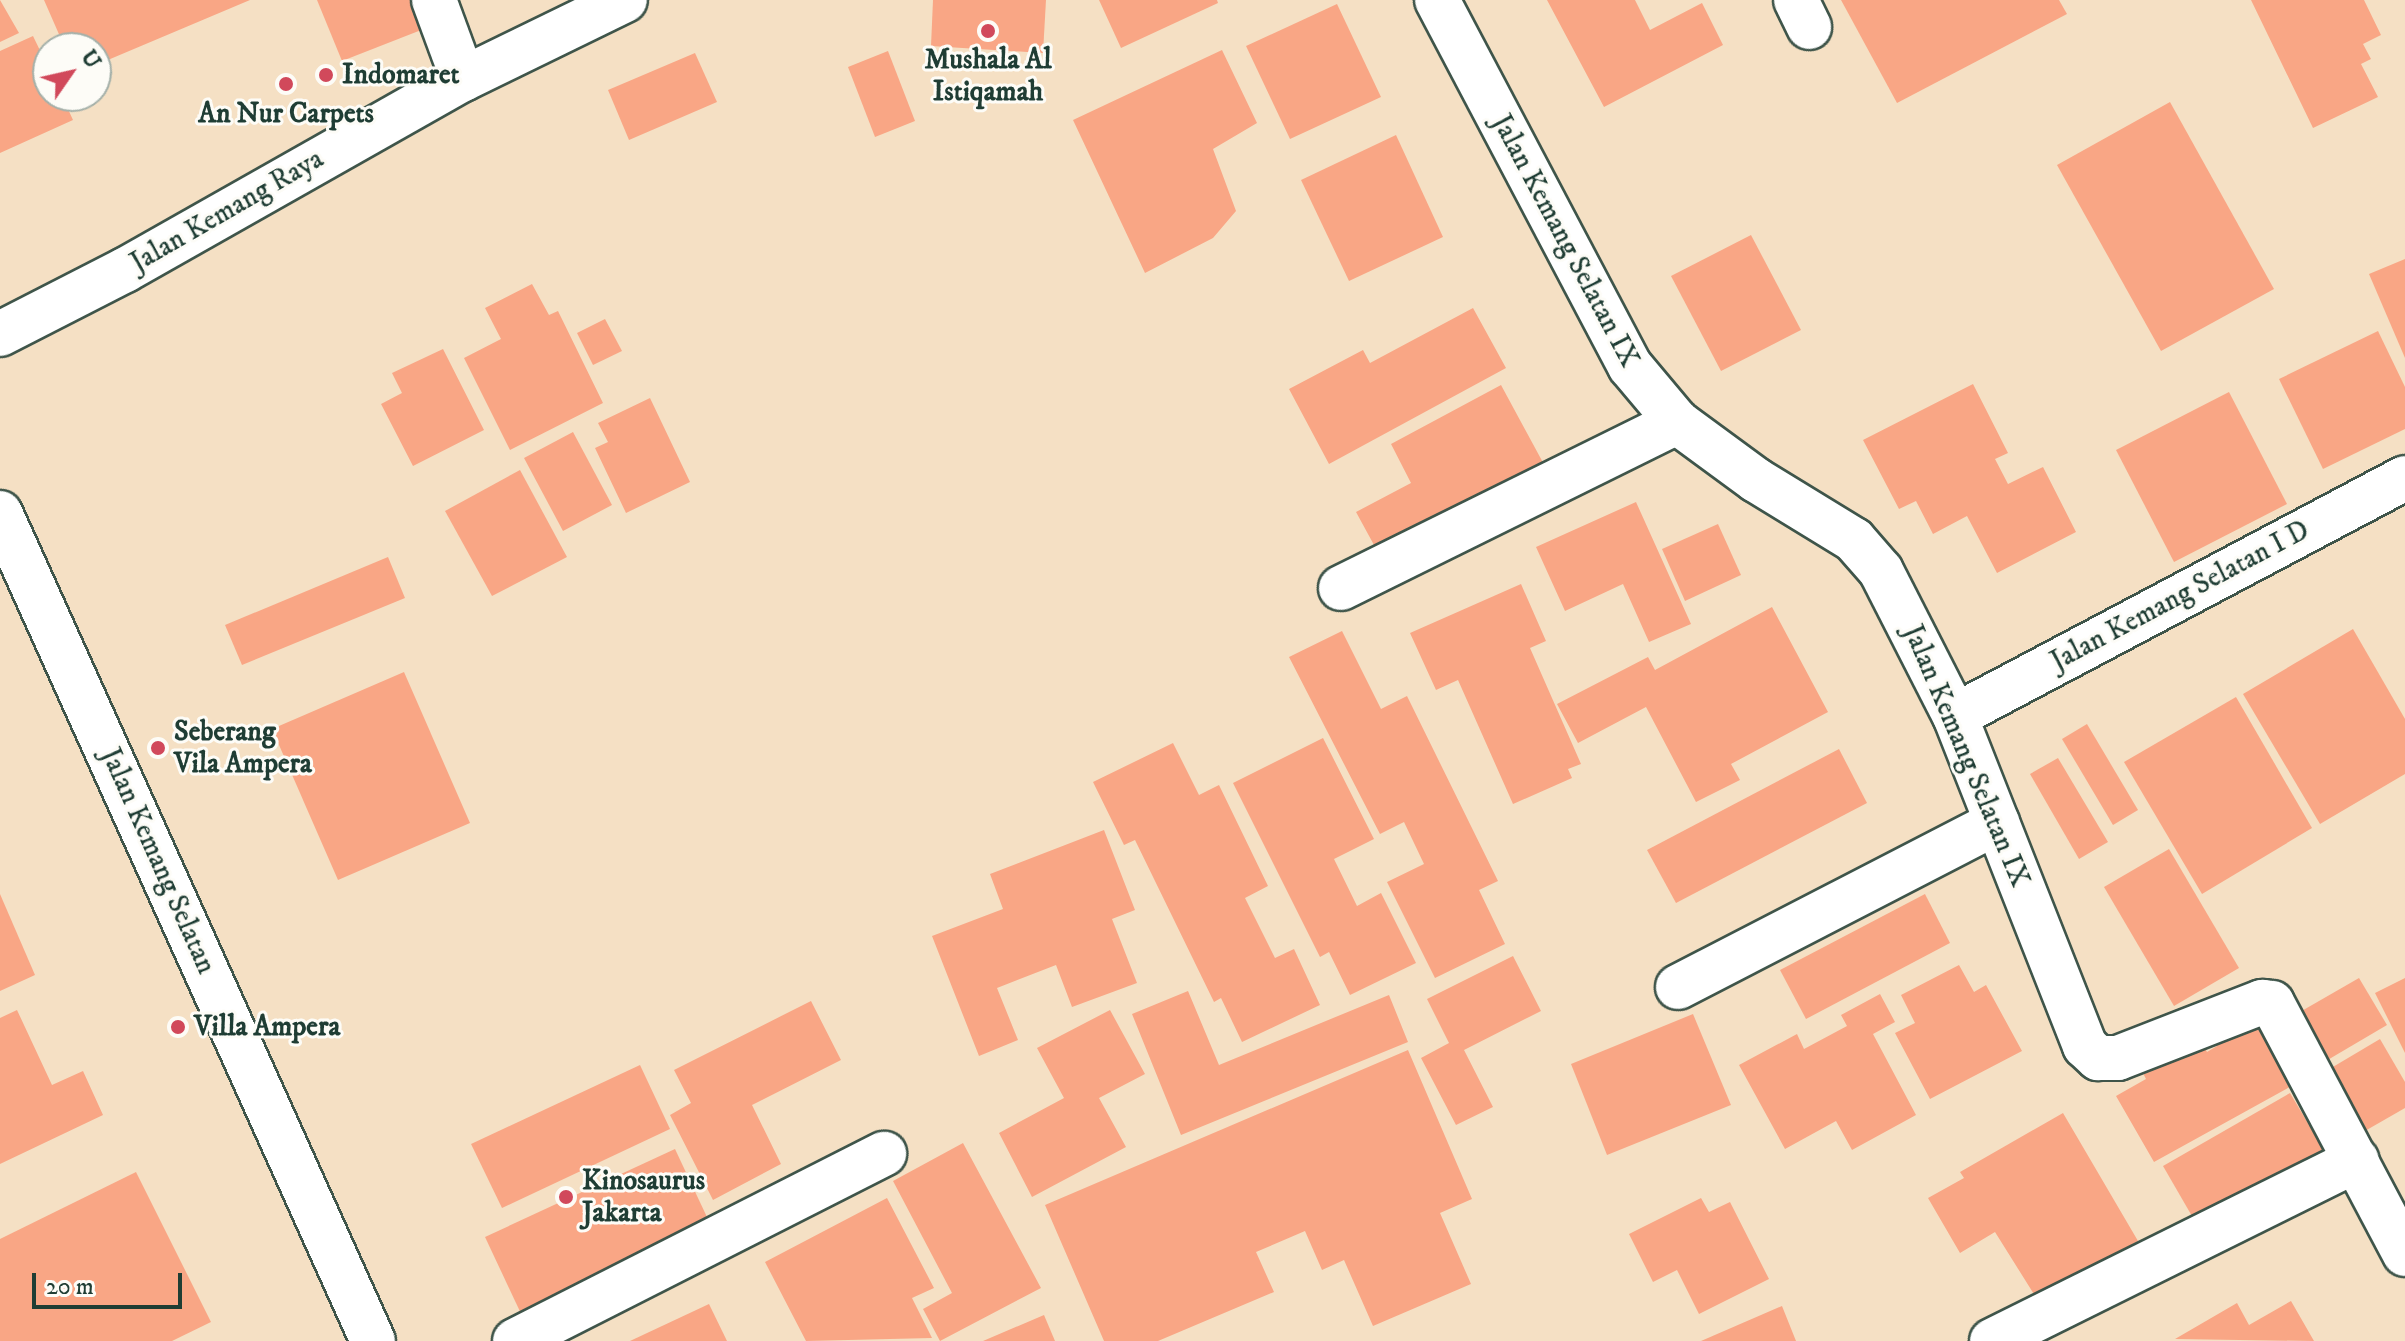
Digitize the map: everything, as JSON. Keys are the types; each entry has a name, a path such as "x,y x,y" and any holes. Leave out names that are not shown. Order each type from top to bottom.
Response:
{"street":[{"path":"434,0 463,79"},
{"name":"Jalan Kemang Raya","path":"0,334 125,270 463,79 625,0"},
{"name":"Jalan Kemang Selatan IX","path":"1437,0 1630,366 1677,422 1756,480 1854,540 1881,571 1955,716 2092,1055 2118,1058 2262,1002 2272,1003 2405,1254"},
{"path":"1341,588 1677,422"},
{"name":"Jalan Kemang Selatan I D","path":"1955,716 2405,478"},
{"name":"Jalan Kemang Selatan","path":"0,513 15,580 362,1337"},
{"path":"1678,987 1997,822"},
{"path":"515,1341 884,1154"},
{"path":"1992,1341 2357,1160"}],"building":[{"path":"0,0 19,33 0,42"},
{"path":"44,0 250,0 112,58 112,32 58,32"},
{"path":"317,0 424,0 434,25 342,61"},
{"name":"Mushala Al Istiqamah","path":"933,0 1046,0 1043,53 931,46"},
{"path":"1099,0 1217,0 1218,3 1121,48"},
{"path":"1547,0 1635,0 1650,30 1702,3 1723,45 1604,107"},
{"path":"1841,0 2059,0 2067,14 1897,103"},
{"path":"2251,0 2364,0 2381,35 2363,44 2371,59 2361,64 2378,97 2313,128"},
{"path":"1337,4 1381,97 1290,139 1246,46"},
{"path":"32,36 32,112 69,112 73,120 0,153 0,51"},
{"path":"1222,50 1257,123 1213,149 1236,211 1213,238 1145,273 1073,120"},
{"path":"888,51 915,121 875,137 848,67"},
{"path":"695,53 717,102 629,140 608,90"},
{"path":"2170,102 2274,289 2161,351 2057,165"},
{"path":"1396,135 1443,237 1349,281 1301,180"},
{"path":"1751,235 1801,330 1721,371 1671,276"},
{"path":"2405,259 2405,358 2369,274"},
{"path":"532,284 549,315 558,311 603,403 510,450 464,358 501,339 485,308"},
{"path":"1473,308 1506,368 1329,464 1289,389 1363,350 1370,363"},
{"path":"605,319 622,351 593,365 577,333"},
{"path":"2378,331 2405,387 2405,429 2323,469 2279,379"},
{"path":"443,349 484,430 413,466 381,404 402,393 392,373"},
{"path":"1973,384 2008,453 1995,459 2008,484 2043,467 2076,532 1997,573 1967,516 1933,534 1916,501 1899,509 1863,440"},
{"path":"1501,385 1547,470 1380,556 1356,512 1411,483 1391,444"},
{"path":"2229,392 2287,504 2174,562 2116,450"},
{"path":"650,398 690,482 626,513 595,448 608,442 598,423"},
{"path":"573,432 612,505 563,531 524,458"},
{"path":"520,470 567,557 492,596 445,511"},
{"path":"1636,502 1691,624 1649,642 1623,584 1565,611 1536,547"},
{"path":"1718,524 1741,575 1685,601 1662,549"},
{"path":"388,557 405,598 242,665 225,625"},
{"path":"1521,584 1546,641 1530,648 1581,764 1568,769 1572,778 1513,804 1458,680 1436,690 1410,633"},
{"path":"1772,607 1828,712 1731,764 1740,780 1696,802 1646,707 1578,743 1557,704 1648,657 1655,670"},
{"path":"2353,629 2405,719 2405,774 2320,824 2243,694"},
{"path":"1342,631 1381,709 1407,696 1498,881 1479,890 1505,944 1435,978 1387,882 1424,864 1404,822 1380,834 1289,657"},
{"path":"404,672 470,823 338,880 272,729"},
{"path":"2236,697 2312,828 2202,894 2124,762"},
{"path":"2087,724 2138,810 2113,825 2062,739"},
{"path":"1323,738 1374,839 1334,859 1357,906 1381,893 1416,963 1350,995 1329,952 1320,957 1233,783"},
{"path":"1173,743 1199,795 1219,785 1268,886 1245,898 1275,958 1294,949 1320,1005 1242,1042 1221,998 1214,1002 1135,840 1124,845 1093,782"},
{"path":"1839,749 1867,803 1676,903 1647,850"},
{"path":"2058,758 2108,842 2079,859 2030,774"},
{"path":"1104,830 1135,910 1112,919 1137,983 1072,1007 1056,965 997,988 1018,1040 979,1056 932,936 1003,909 990,874"},
{"path":"2169,849 2239,968 2174,1006 2104,887"},
{"path":"0,894 35,975 0,991"},
{"path":"1925,894 1950,943 1806,1019 1780,970"},
{"path":"1513,956 1541,1011 1464,1050 1493,1107 1456,1125 1421,1058 1449,1043 1427,999"},
{"path":"1959,965 1974,992 1986,985 2022,1051 1930,1099 1895,1033 1915,1023 1901,995"},
{"path":"2359,978 2387,1025 2314,1068 2286,1020"},
{"path":"2405,978 2405,1053 2375,993"},
{"path":"1188,991 1219,1065 1389,995 1408,1042 1181,1135 1132,1014"},
{"path":"1880,994 1895,1022 1873,1034 1916,1115 1852,1150 1836,1121 1785,1149 1739,1065 1797,1034 1804,1049 1847,1026 1841,1015"},
{"path":"811,1001 841,1060 752,1105 781,1164 713,1200 670,1115 691,1103 674,1070"},
{"path":"17,1010 52,1085 83,1071 103,1115 0,1164 0,1018"},
{"path":"1110,1010 1145,1074 1099,1098 1126,1147 1032,1197 999,1133 1064,1098 1037,1048"},
{"path":"1693,1014 1731,1105 1607,1155 1571,1064"},
{"path":"2257,1015 2297,1083 2154,1162 2116,1096 2146,1079 2140,1067 2197,1034 2207,1052 2217,1046 2214,1040"},
{"path":"2380,1039 2405,1082 2405,1108 2351,1139 2316,1077"},
{"path":"1408,1050 1472,1199 1440,1213 1471,1284 1373,1326 1344,1260 1322,1270 1305,1231 1256,1252 1274,1292 1158,1341 1104,1341 1045,1205"},
{"path":"640,1065 670,1129 502,1208 471,1144"},
{"path":"2290,1093 2328,1157 2200,1230 2163,1166"},
{"path":"2063,1113 2138,1241 2037,1299 1995,1232 1960,1253 1928,1198 1964,1178 1960,1172"},
{"path":"963,1143 1041,1288 940,1341 923,1309 952,1293 893,1181"},
{"path":"675,1149 714,1232 524,1320 485,1237"},
{"path":"136,1172 211,1322 172,1341 0,1341 0,1239"},
{"path":"887,1198 934,1288 912,1298 932,1338 806,1341 765,1262"},
{"path":"1701,1198 1709,1212 1730,1202 1769,1279 1699,1314 1677,1270 1653,1282 1629,1234"},
{"path":"2291,1301 2314,1341 2175,1339 2237,1303 2249,1325"},
{"path":"709,1304 727,1341 630,1341"},
{"path":"1782,1306 1796,1341 1701,1341"},
{"path":"1044,1315 1055,1341 983,1341"}],"place":[{"name":"Mushala Al Istiqamah","path":"988,31"},
{"name":"Indomaret","path":"326,75"},
{"name":"An Nur Carpets","path":"286,84"},
{"name":"Seberang Vila Ampera","path":"158,748"},
{"name":"Villa Ampera","path":"178,1027"},
{"name":"Kinosaurus Jakarta","path":"566,1197"}]}
